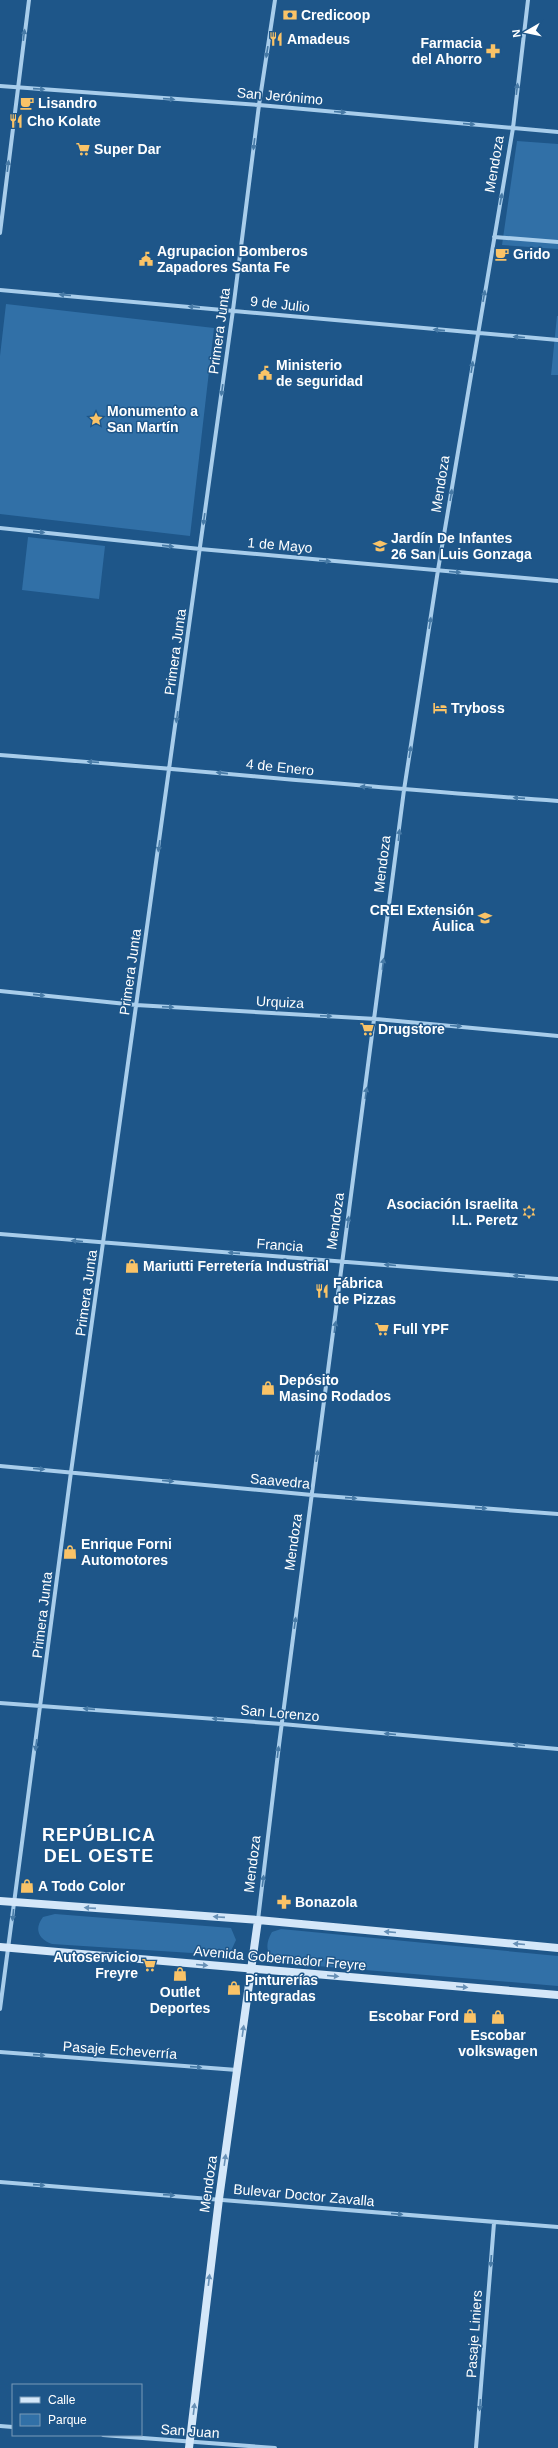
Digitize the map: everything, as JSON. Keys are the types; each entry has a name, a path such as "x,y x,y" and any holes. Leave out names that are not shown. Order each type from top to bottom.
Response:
{"main road":[{"path":"0,1901 258,1920 558,1948"},
{"name":"Mendoza","path":"189,2445 219,2198 258,1920"},
{"name":"Avenida Gobernador Freyre","path":"0,1947 558,1995"}],"street":[{"path":"0,233 29,0"},
{"name":"Primera Junta","path":"0,2009 10,1948 14,1903 71,1472 233,310 259,105 275,0"},
{"name":"Mendoza","path":"258,1920 282,1724 376,1018 404,790 438,570 513,128 528,0"},
{"name":"San Jerónimo","path":"0,86 259,105 558,132"},
{"path":"494,237 558,242"},
{"name":"9 de Julio","path":"0,290 558,340"},
{"name":"1 de Mayo","path":"0,528 200,549 558,581"},
{"name":"4 de Enero","path":"0,755 170,768 404,790 558,801"},
{"name":"Urquiza","path":"0,991 136,1005 376,1018 558,1036"},
{"name":"Francia","path":"0,1234 558,1279"},
{"name":"Saavedra","path":"0,1466 312,1495 558,1514"},
{"name":"San Lorenzo","path":"0,1703 282,1724 558,1749"},
{"name":"Pasaje Echeverría","path":"0,2052 238,2070"},
{"name":"Bulevar Doctor Zavalla","path":"0,2182 219,2198 494,2223 558,2227"},
{"name":"Pasaje Liniers","path":"476,2448 494,2223"},
{"path":"0,2426 12,2427"},
{"name":"San Juan","path":"112,2436 189,2445 275,2448"}],"green space":[{"path":"517,141 558,144 558,249 502,245"},
{"path":"6,304 214,328 190,536 0,514 0,356"},
{"path":"557,316 558,375 551,375"},
{"path":"28,537 105,546 99,599 22,590"},
{"path":"55,1914 231,1928 236,1940 230,1953 223,1955 52,1944 43,1939 38,1929 40,1921 43,1917"},
{"path":"281,1929 558,1956 558,1986 281,1963 269,1954 267,1946 272,1932"}],"place":[{"name":"Credicoop","path":"290,15"},
{"name":"Amadeus","path":"276,39"},
{"name":"Farmacia del Ahorro","path":"493,51"},
{"name":"Lisandro","path":"27,103"},
{"name":"Cho Kolate","path":"16,121"},
{"name":"Super Dar","path":"83,149"},
{"name":"Grido","path":"502,254"},
{"name":"Agrupacion Bomberos Zapadores Santa Fe","path":"146,259"},
{"name":"Ministerio de seguridad","path":"265,373"},
{"name":"Monumento a San Martín","path":"96,419"},
{"name":"Jardín De Infantes 26 San Luis Gonzaga","path":"380,546"},
{"name":"Tryboss","path":"440,708"},
{"name":"CREI Extensión Áulica","path":"485,918"},
{"name":"Drugstore","path":"367,1029"},
{"name":"Asociación Israelita I.L. Peretz","path":"529,1212"},
{"name":"Mariutti Ferretería Industrial","path":"132,1266"},
{"name":"Fábrica de Pizzas","path":"322,1291"},
{"name":"Full YPF","path":"382,1329"},
{"name":"Depósito Masino Rodados","path":"268,1388"},
{"name":"Enrique Forni Automotores","path":"70,1552"},
{"name":"A Todo Color","path":"27,1886"},
{"name":"Bonazola","path":"284,1902"},
{"name":"Autoservicio Freyre","path":"149,1965"},
{"name":"Outlet Deportes","path":"180,1974"},
{"name":"Pinturerías Integradas","path":"234,1988"},
{"name":"Escobar Ford","path":"470,2016"},
{"name":"Escobar volkswagen","path":"498,2017"}],"district":[{"name":"REPÚBLICA DEL OESTE","path":"99,1845"}]}
